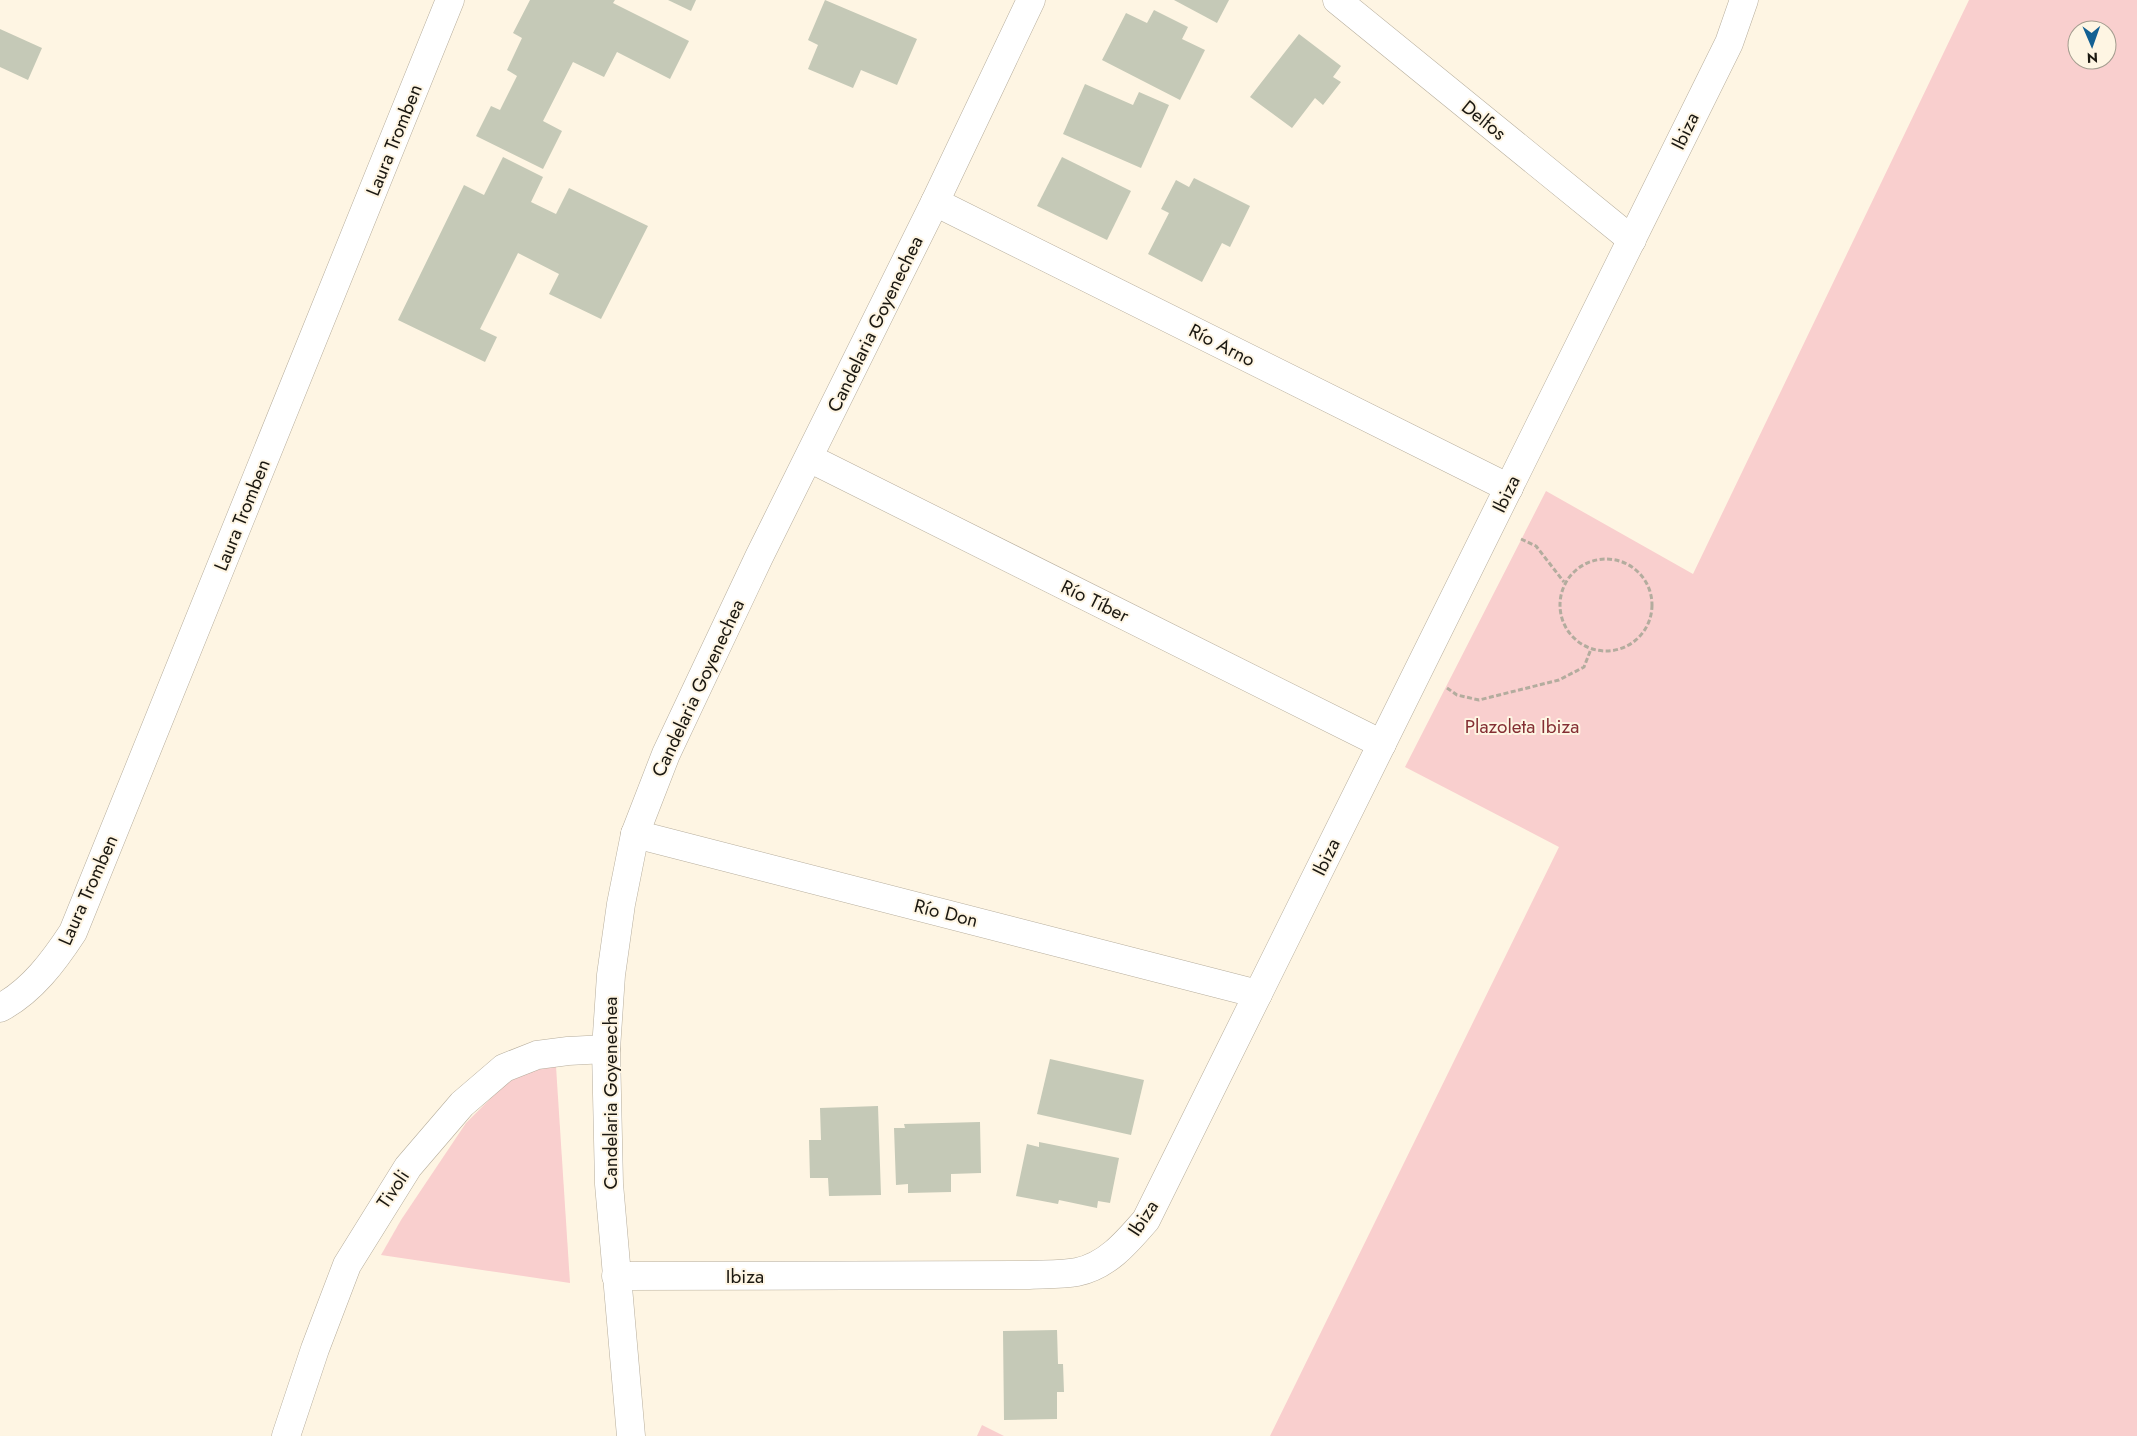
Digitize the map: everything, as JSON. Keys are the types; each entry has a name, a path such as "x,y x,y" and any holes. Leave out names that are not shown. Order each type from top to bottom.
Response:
{"street":[{"name":"Laura Tromben","path":"0,1008 32,984 55,960 73,932 450,0"},
{"name":"Candelaria Goyenechea","path":"630,1436 609,1184 606,1049 611,975 621,904 635,834 666,754 758,557 935,202 1031,0"},
{"name":"Delfos","path":"1337,0 1632,240"},
{"name":"Ibiza","path":"616,1276 1026,1275 1077,1272 1105,1261 1126,1244 1146,1220 1729,43 1744,0"},
{"name":"Río Arno","path":"935,202 1509,488"},
{"name":"Río Tíber","path":"809,458 1382,744"},
{"name":"Río Don","path":"635,834 1258,994"},
{"name":"Tivoli","path":"286,1436 346,1265 408,1167 462,1104 504,1068 537,1055 606,1049"}],"path":[{"path":"1490,526 1536,546 1564,582"},
{"path":"1609,558 1634,566 1651,587 1653,614 1641,638 1617,650 1590,649 1569,633 1559,608 1564,582 1583,564 1609,558"},
{"path":"1418,671 1457,695 1479,700 1559,680 1584,667 1590,649"}],"green space":[{"name":"Plazoleta Ibiza","path":"1969,0 2137,0 2137,1436 1270,1436 1559,847 1405,767 1546,491 1693,574"},
{"path":"555,1051 570,1283 381,1255 401,1220 466,1123 504,1085"},
{"path":"982,1425 1004,1436 977,1436"}],"building":[{"path":"530,0 615,0 613,3 689,41 670,79 617,52 604,77 573,62 543,121 562,131 543,169 476,136 491,106 500,110 517,76 507,70 522,38 513,33"},
{"path":"668,0 696,0 691,11"},
{"path":"825,0 917,39 897,85 861,70 853,88 808,69 818,45 808,40"},
{"path":"1174,0 1229,0 1217,23"},
{"path":"1154,10 1188,27 1182,39 1205,50 1180,100 1102,60 1126,13 1147,23"},
{"path":"0,29 42,48 28,80 0,67"},
{"path":"1299,34 1341,66 1333,77 1341,82 1323,105 1315,98 1292,128 1250,97"},
{"path":"1085,84 1133,105 1139,92 1169,105 1141,168 1063,134"},
{"path":"503,157 543,177 531,202 556,214 569,188 648,226 601,319 549,294 559,274 518,253 480,329 497,337 485,362 398,320 464,185 484,195"},
{"path":"1062,157 1131,191 1107,240 1037,206"},
{"path":"1194,178 1250,206 1230,247 1222,243 1202,282 1148,254 1169,213 1161,209 1176,180 1189,187"},
{"path":"1050,1059 1144,1080 1131,1135 1037,1114"},
{"path":"878,1106 881,1195 829,1196 828,1178 810,1178 809,1140 821,1140 820,1108"},
{"path":"980,1122 981,1173 951,1174 951,1192 908,1193 908,1184 896,1185 894,1128 905,1128 904,1124"},
{"path":"1039,1142 1119,1158 1110,1203 1098,1201 1097,1208 1059,1200 1058,1204 1016,1196 1027,1144 1039,1147"},
{"path":"1057,1330 1058,1364 1063,1364 1064,1392 1057,1392 1057,1419 1004,1420 1003,1331"}]}
